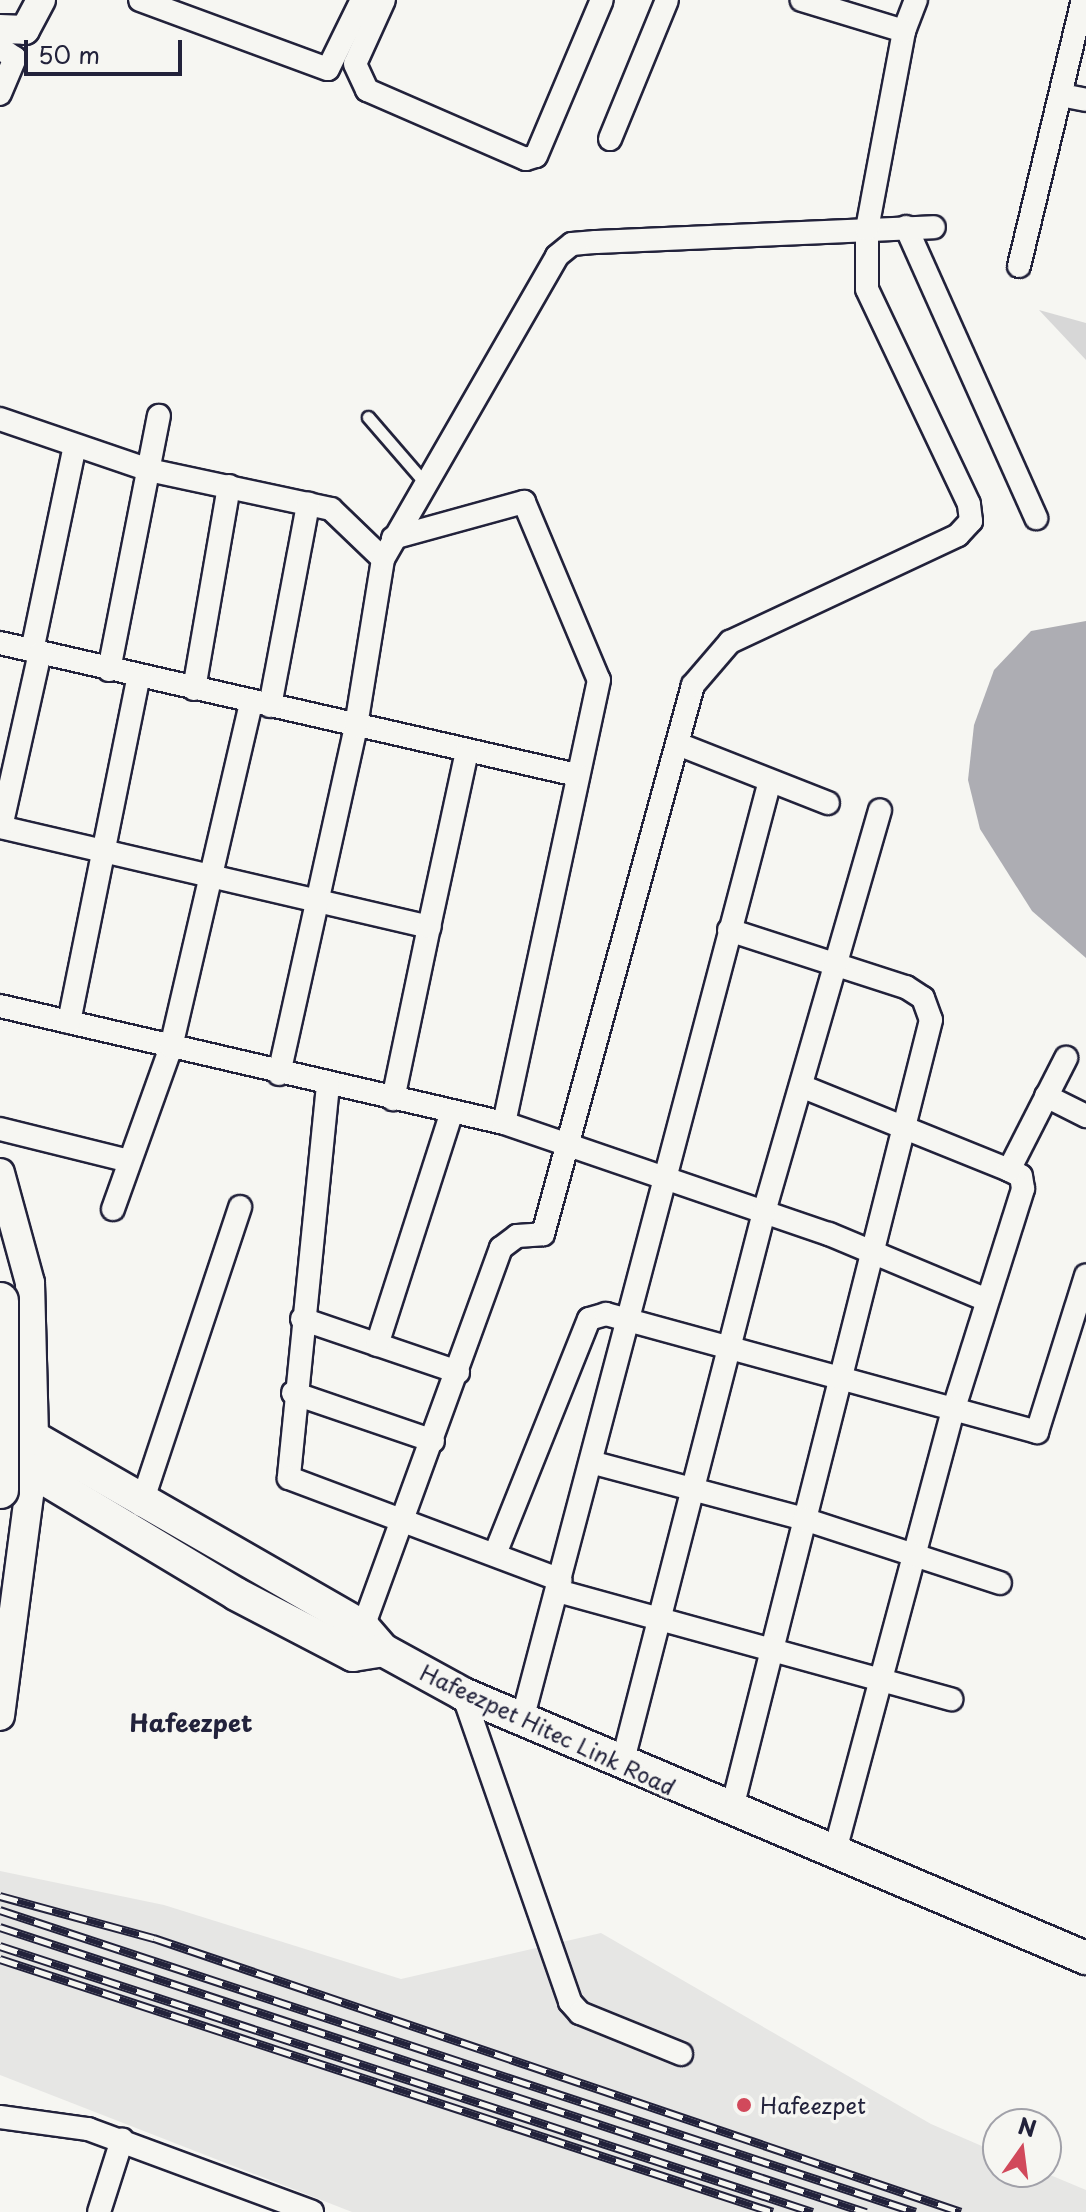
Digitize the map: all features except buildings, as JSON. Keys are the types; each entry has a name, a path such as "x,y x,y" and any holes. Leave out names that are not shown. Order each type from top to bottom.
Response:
{"main road":[{"path":"0,1301 0,1490"},
{"name":"Hafeezpet Hitec Link Road","path":"0,1418 366,1644 463,1694 731,1812 835,1852 1086,1958"},
{"path":"0,1452 32,1473 366,1644"}],"street":[{"path":"0,29 25,30 41,0"},
{"path":"140,0 328,69 362,0"},
{"path":"384,0 355,64 367,90 526,159 536,156 602,0"},
{"path":"610,139 667,0"},
{"path":"802,0 904,31"},
{"path":"366,1644 404,1518 501,1248 517,1236 543,1234 693,685 730,642 958,535 971,521 969,504 867,289 867,229 904,31 916,0"},
{"path":"1019,266 1083,0"},
{"path":"0,48 15,58 0,94"},
{"path":"1061,95 1086,100"},
{"path":"906,227 1036,518"},
{"path":"279,1074 356,726 383,559 557,256 572,244 934,227"},
{"path":"109,670 159,416"},
{"path":"0,419 149,470 308,504 350,520 383,559"},
{"path":"75,446 0,827 429,927"},
{"path":"194,689 229,486"},
{"path":"393,538 524,502 599,680 504,1123"},
{"path":"113,1209 171,1047 211,875 260,704 308,504"},
{"path":"0,643 577,775"},
{"path":"69,1022 139,676"},
{"path":"678,744 828,803"},
{"path":"393,1099 467,751"},
{"path":"522,1720 633,1322 665,1178 770,781"},
{"path":"622,1764 764,1212 880,810"},
{"path":"729,930 906,987 930,1009 909,1124 877,1254 768,1649 731,1812"},
{"path":"0,1006 279,1074 504,1123 764,1212 877,1254 987,1300"},
{"path":"1009,1170 1066,1058"},
{"path":"328,1085 293,1393 289,1478 495,1554 559,1585 660,1619 951,1699"},
{"path":"801,1086 909,1124 1009,1170 1021,1176 1023,1189 952,1414 835,1852"},
{"path":"1046,1096 1086,1116"},
{"path":"377,1345 452,1112"},
{"path":"0,1129 129,1161"},
{"path":"0,1173 30,1283 34,1439"},
{"path":"141,1505 240,1207"},
{"path":"495,1554 580,1326 606,1314 952,1414 1037,1432 1086,1276"},
{"path":"302,1319 458,1372"},
{"path":"293,1393 433,1441"},
{"path":"594,1463 804,1519 1000,1583"},
{"path":"0,1716 32,1473"},
{"path":"463,1694 557,1981 580,2013 681,2054"},
{"path":"0,2117 47,2119 122,2140 280,2206 312,2212"},
{"path":"99,2212 122,2140"}],"lane":[{"path":"368,417 425,483"}],"shaded area":[{"path":"1039,310 1086,323 1086,360"},
{"path":"1086,621 1086,958 1032,911 980,829 968,780 974,725 994,670 1031,631"},
{"path":"0,1871 164,1905 401,1979 601,1933 931,2124 982,2146 982,2188 1062,2188 1062,2180 1086,2190 1086,2212 352,2212 0,2075"}],"railway":[{"path":"0,1896 154,1938 961,2212"},
{"path":"0,1910 916,2212"},
{"path":"0,1927 866,2212"},
{"path":"0,1946 813,2212"},
{"path":"0,1959 773,2212"}],"place":[{"name":"Hafeezpet","path":"744,2105"}],"district":[{"name":"Hafeezpet","path":"191,1723"}]}
